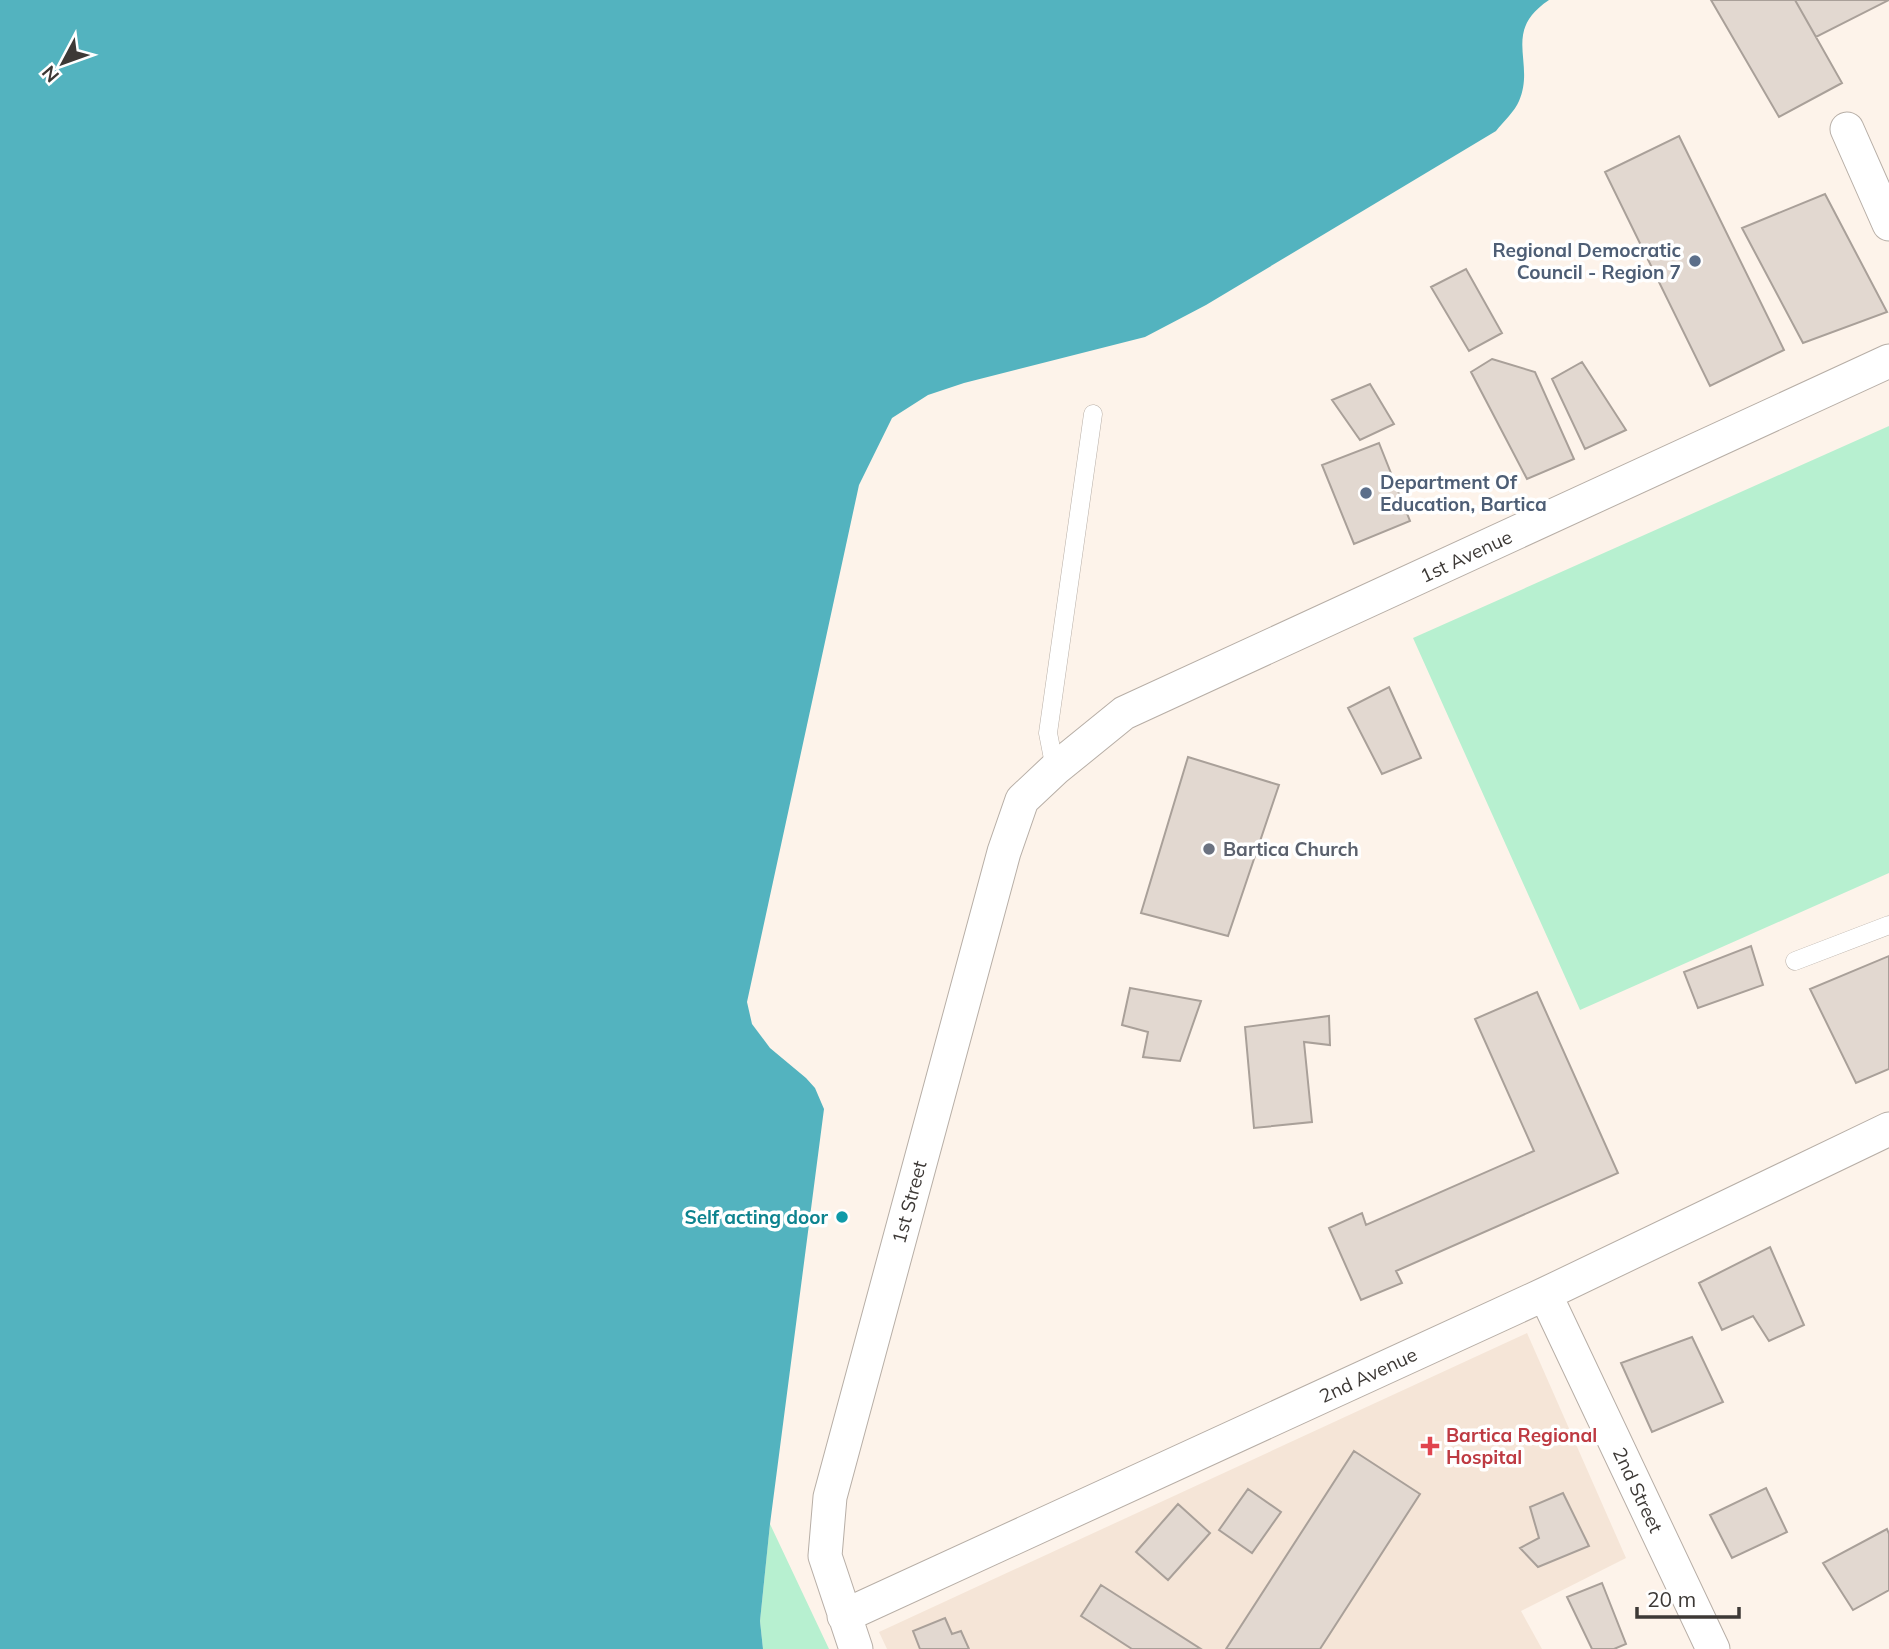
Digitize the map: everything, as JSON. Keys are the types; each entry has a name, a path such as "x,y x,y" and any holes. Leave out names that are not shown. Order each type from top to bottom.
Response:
{"street":[{"path":"1847,129 1889,224"},
{"name":"1st Avenue","path":"1055,769 1124,713 1889,361"},
{"name":"1st Street","path":"856,1649 825,1556 830,1497 1004,852 1022,800 1055,769"},
{"name":"2nd Avenue","path":"844,1616 1545,1294 1889,1129"},
{"name":"2nd Street","path":"1545,1294 1713,1649"}],"lane":[{"path":"1055,769 1048,733 1093,414"},
{"path":"1795,961 1889,925"}],"shaded area":[{"name":"Bartica Regional Hospital","path":"1527,1333 1626,1558 1521,1611 1542,1649 887,1649 879,1632"}],"green space":[{"path":"1889,426 1889,873 1580,1010 1413,638"},
{"path":"770,1524 829,1649 763,1649 760,1621"}],"water":[{"path":"0,0 1549,0 1526,24 1522,48 1523,87 1517,105 1496,131 1206,305 1145,337 964,383 928,395 892,418 859,485 747,1002 752,1024 770,1048 815,1088 824,1109 770,1524 760,1621 763,1649 0,1649"}],"building":[{"path":"1711,0 1795,0 1842,83 1779,117"},
{"path":"1795,0 1889,0 1816,37"},
{"name":"Regional Democratic Council - Region 7","path":"1679,136 1784,350 1710,386 1605,172"},
{"path":"1825,194 1887,312 1803,343 1742,228"},
{"path":"1466,269 1502,333 1469,351 1431,287"},
{"path":"1492,359 1535,372 1574,459 1527,479 1471,372"},
{"path":"1582,362 1626,430 1585,449 1552,379"},
{"path":"1370,384 1394,424 1360,440 1332,400"},
{"name":"Department Of Education, Bartica","path":"1379,443 1410,521 1354,544 1322,465"},
{"path":"1389,687 1421,758 1382,774 1348,708"},
{"name":"Bartica Church","path":"1188,757 1279,785 1228,936 1141,913"},
{"path":"1751,946 1763,985 1698,1008 1684,972"},
{"path":"1889,956 1889,1069 1856,1083 1810,989"},
{"path":"1130,988 1201,1001 1180,1061 1143,1057 1148,1032 1122,1025"},
{"path":"1537,992 1618,1173 1396,1271 1402,1283 1361,1300 1329,1228 1362,1213 1366,1225 1534,1151 1475,1019"},
{"path":"1329,1016 1330,1045 1304,1042 1312,1122 1254,1128 1245,1027"},
{"path":"1770,1247 1804,1325 1769,1341 1753,1316 1722,1330 1699,1283"},
{"path":"1692,1337 1723,1402 1652,1432 1621,1363"},
{"path":"1354,1451 1420,1494 1320,1649 1226,1649"},
{"path":"1766,1488 1787,1532 1732,1558 1710,1515"},
{"path":"1248,1489 1281,1512 1252,1553 1219,1530"},
{"path":"1563,1493 1589,1546 1538,1567 1520,1548 1539,1538 1530,1507"},
{"path":"1178,1504 1210,1533 1168,1580 1136,1552"},
{"path":"1887,1529 1889,1590 1853,1610 1823,1563"},
{"path":"1602,1583 1626,1644 1614,1649 1592,1649 1567,1597"},
{"path":"1101,1585 1201,1649 1132,1649 1081,1616"},
{"path":"945,1618 952,1634 961,1631 969,1649 920,1649 913,1631"}],"place":[{"name":"Regional Democratic Council - Region 7","path":"1695,261"},
{"name":"Department Of Education, Bartica","path":"1366,493"},
{"name":"Bartica Church","path":"1209,849"},
{"name":"Self acting door","path":"842,1217"},
{"name":"Bartica Regional Hospital","path":"1430,1446"}]}
